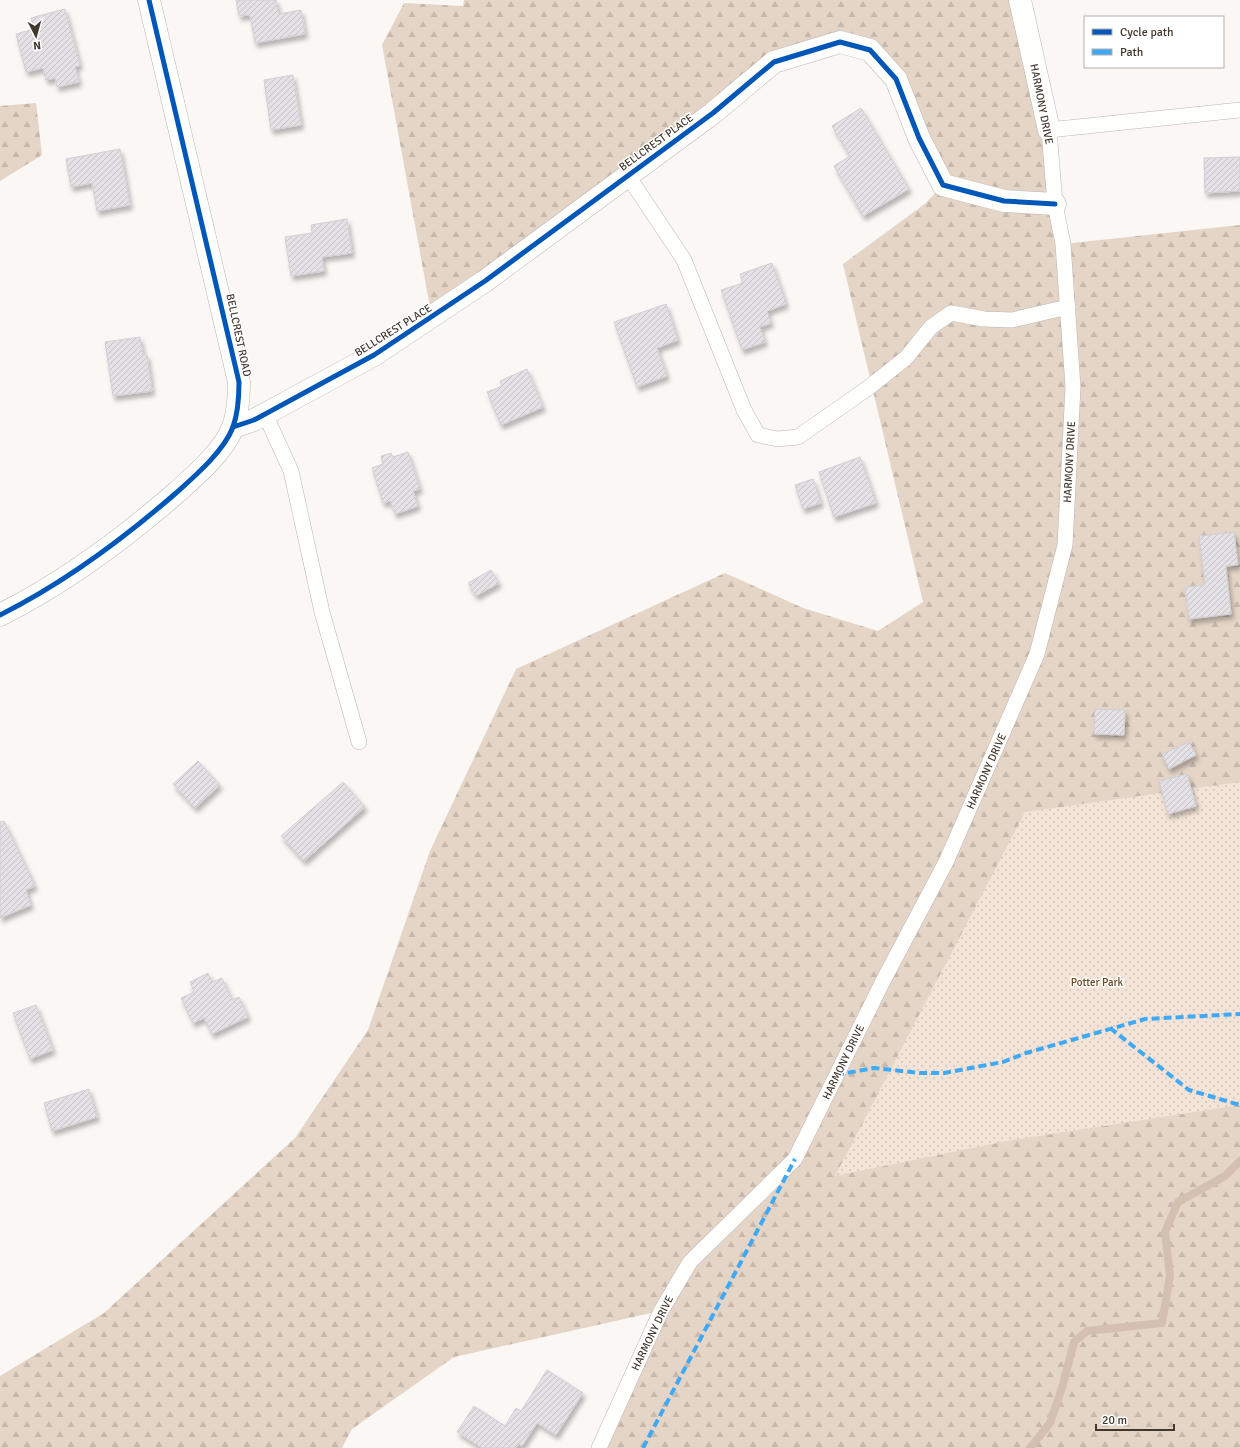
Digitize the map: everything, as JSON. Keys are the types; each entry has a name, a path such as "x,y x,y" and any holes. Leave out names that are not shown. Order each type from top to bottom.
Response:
{"street":[{"name":"BELLCREST ROAD","path":"0,615 56,584 128,534 188,482 216,455 233,427 238,401 239,382 149,0"},
{"name":"HARMONY DRIVE","path":"1021,2 1049,130"},
{"name":"BELLCREST PLACE","path":"233,427 254,420 374,355 432,318 485,281 713,113 774,62 840,42 870,50 896,79 919,138 943,184 1004,201 1055,204"}],"lane":[{"path":"1049,130 1240,110"},
{"name":"HARMONY DRIVE","path":"599,1448 661,1311 690,1262 795,1159 883,981 946,862 1037,654 1064,545 1073,387 1063,244 1055,204 1049,130"},
{"path":"628,176 684,260 744,410 758,435 778,439 798,437 868,388 906,358 931,326 951,313 984,319 1012,320 1068,306"},
{"path":"265,414 291,471 322,612 359,742"}],"green space":[{"path":"464,0 1020,0 1063,244 1240,225 1240,1448 599,1448 660,1311 454,1357 352,1429 342,1448 0,1448 0,1376 104,1313 295,1138 368,1030 430,851 516,669 725,573 803,608 878,631 923,602 843,264 926,203 943,184 896,79 840,42 774,62 432,318 382,45 404,3 463,6"},
{"path":"36,103 42,155 0,181 0,106"},
{"name":"Potter Park","path":"1240,782 1240,1105 1012,1140 835,1176 1025,812"}],"building":[{"path":"236,0 276,0 279,14 301,10 305,34 255,43 250,15 239,16"},
{"path":"65,9 80,65 75,67 79,82 57,87 55,78 46,80 43,68 26,72 16,34 34,29 31,18"},
{"path":"293,75 301,125 271,130 264,80"},
{"path":"861,108 909,189 863,216 834,166 850,156 832,126"},
{"path":"120,149 130,205 97,211 92,183 71,187 66,159"},
{"path":"1240,157 1240,191 1205,193 1204,158"},
{"path":"347,219 352,253 322,257 324,271 291,276 285,237 312,233 311,225"},
{"path":"772,263 786,304 767,311 771,323 760,327 765,342 742,350 721,290 743,283 740,274"},
{"path":"666,304 678,340 657,348 667,376 637,387 614,322"},
{"path":"140,337 143,355 147,355 152,391 113,396 105,342"},
{"path":"527,369 543,407 501,425 487,392 502,386 500,381"},
{"path":"408,452 420,489 413,491 418,506 395,514 390,501 383,503 372,468 383,464 381,456 391,453 393,457"},
{"path":"860,457 876,503 834,517 819,472"},
{"path":"813,479 821,503 803,509 795,485"},
{"path":"1234,532 1238,565 1226,566 1231,614 1189,619 1185,587 1205,585 1199,536"},
{"path":"491,570 499,583 476,596 468,583"},
{"path":"1095,709 1125,710 1124,735 1094,734"},
{"path":"1189,742 1196,755 1169,769 1162,754"},
{"path":"198,761 220,785 195,808 173,784"},
{"path":"1187,774 1196,806 1168,814 1159,781"},
{"path":"343,782 365,807 304,861 281,836"},
{"path":"4,821 35,886 26,890 31,905 0,918 0,822"},
{"path":"208,973 212,982 222,978 232,1000 239,997 248,1017 212,1034 204,1018 193,1023 181,998 194,992 190,982"},
{"path":"36,1005 53,1050 30,1059 13,1013"},
{"path":"89,1089 97,1117 52,1131 44,1103"},
{"path":"547,1370 583,1393 556,1435 537,1423 522,1446 519,1444 516,1448 482,1448 457,1432 474,1406 505,1426 516,1408 521,1411"}],"waterway":[{"path":"1030,1448 1050,1423 1062,1388 1074,1342 1087,1331 1162,1323 1170,1276 1165,1232 1178,1202 1225,1176 1240,1161"}],"marked path":[{"path":"836,1075 874,1068 920,1073 944,1073 1003,1062 1026,1053 1145,1019 1240,1014"},
{"path":"1110,1028 1189,1090 1240,1105"},
{"path":"643,1448 795,1159"}],"cycle path":[{"path":"0,615 70,575 92,560 156,510 208,463 229,436 235,422 239,382 149,0"},
{"path":"233,427 254,420 374,355 485,281 713,113 774,62 840,42 870,50 896,79 919,138 943,185 1004,201 1055,204"}]}
